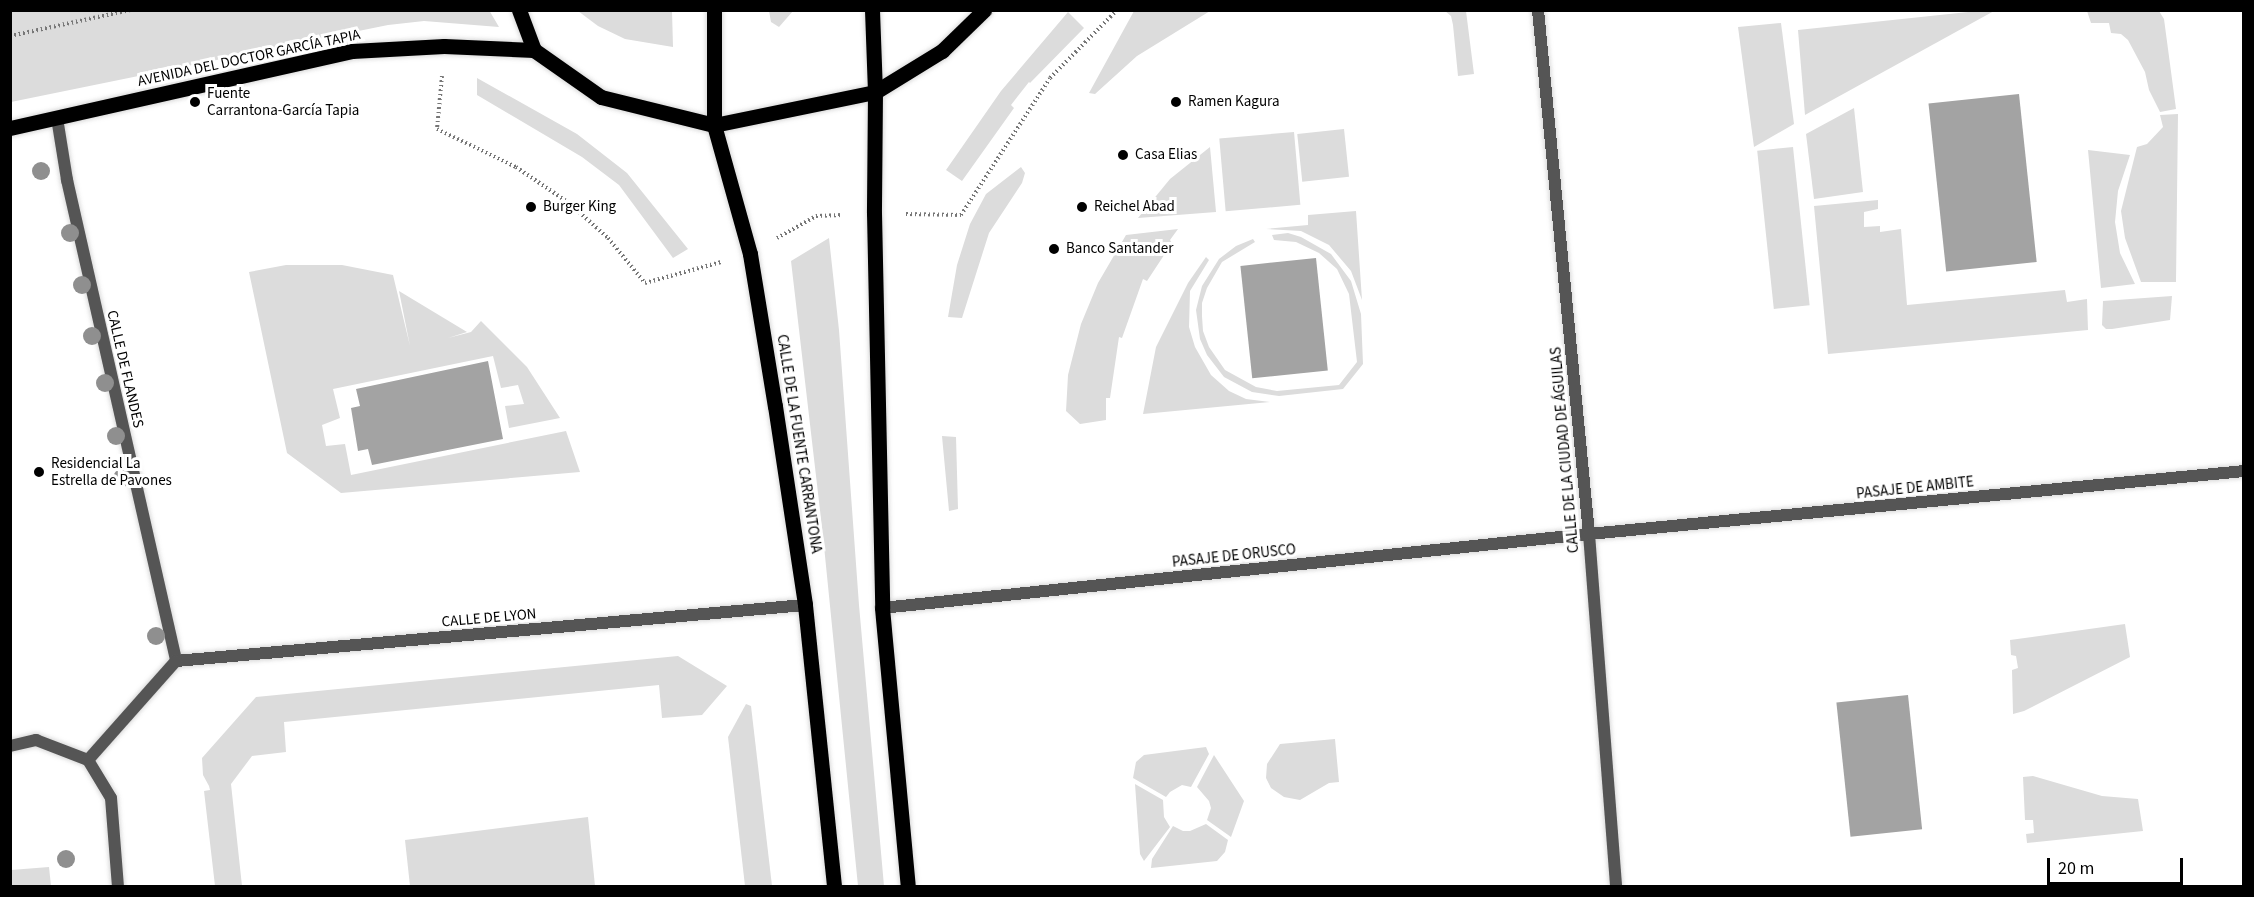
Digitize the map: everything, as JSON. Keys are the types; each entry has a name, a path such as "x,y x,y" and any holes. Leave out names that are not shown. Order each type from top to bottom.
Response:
{"main road":[{"path":"519,10 534,50 601,97 714,125 875,92 942,51 984,10"},
{"name":"CALLE DE LA FUENTE CARRANTONA","path":"714,10 714,125 750,254 805,605 834,886"},
{"path":"872,10 882,608 908,886"},
{"name":"AVENIDA DEL DOCTOR GARCÍA TAPIA","path":"10,128 352,51 444,46 534,50"}],"street":[{"name":"CALLE DE LA CIUDAD DE ÁGUILAS","path":"1538,10 1589,534 1616,886"},
{"name":"CALLE DE FLANDES","path":"57,118 67,180 176,661"},
{"name":"PASAJE DE AMBITE","path":"1589,534 2244,471"},
{"name":"PASAJE DE ORUSCO","path":"882,608 1589,534"},
{"name":"CALLE DE LYON","path":"176,661 805,605"},
{"path":"88,760 176,661"},
{"path":"10,746 36,740 88,760 111,798 118,886"}],"path":[{"path":"10,36 130,10"}],"shaded area":[{"path":"489,10 499,27 424,21 388,25 11,102 11,11"},
{"path":"769,10 793,11 779,27 771,22"},
{"path":"578,11 672,11 673,47 625,39 598,26"},
{"path":"1134,11 1210,11 1137,56 1095,94 1089,93"},
{"path":"1445,11 1466,11 1474,74 1458,76 1453,25 1451,16"},
{"path":"1994,11 1805,115 1798,30"},
{"path":"2087,11 2159,11 2164,19 2176,109 2160,112 2149,90 2145,72 2128,40 2121,34 2111,33 2109,23 2091,23"},
{"path":"1068,12 1084,28 1029,82 1011,105 1014,108 962,181 946,170 1001,91"},
{"path":"1781,23 1794,124 1754,147 1738,27"},
{"path":"477,78 577,134 627,173 688,249 673,258 619,185 582,157 477,95"},
{"path":"2019,94 2037,262 1946,272 1928,104"},
{"path":"1854,108 1863,192 1814,199 1806,134"},
{"path":"2178,114 2176,282 2141,282 2125,238 2121,211 2137,147 2147,144 2163,127 2160,115"},
{"path":"1344,129 1349,177 1302,182 1297,134"},
{"path":"1294,132 1300,205 1226,211 1219,139"},
{"path":"1210,147 1216,212 1138,218 1170,179"},
{"path":"1793,147 1810,305 1774,309 1757,151"},
{"path":"2088,150 2130,155 2118,191 2115,222 2120,253 2135,284 2101,288"},
{"path":"1021,167 1025,173 1022,183 989,233 962,318 948,317 957,265 970,224 986,194"},
{"path":"1878,200 1878,209 1864,212 1864,227 1880,226 1880,232 1901,229 1907,305 2065,290 2067,302 2087,299 2088,330 1828,354 1814,206"},
{"path":"1356,211 1362,300 1351,271 1329,245 1301,231 1266,229 1308,225 1308,215"},
{"path":"1178,229 1170,240 1172,243 1147,281 1143,279 1122,338 1119,337 1110,398 1106,398 1106,420 1080,424 1066,411 1068,375 1081,324 1098,283 1126,235"},
{"path":"1288,233 1301,237 1331,254 1351,281 1361,314 1363,364 1343,389 1279,396 1252,392 1224,377 1207,355 1200,339 1196,310 1202,286 1219,259 1236,246 1253,239 1255,242 1222,262 1207,288 1202,303 1202,316 1203,331 1209,347 1225,370 1256,387 1277,391 1339,385 1357,362 1349,294 1337,269 1319,253 1296,242 1274,240 1272,235"},
{"path":"829,238 839,330 859,605 884,886 858,886 823,536 791,261"},
{"path":"1206,257 1209,260 1190,291 1189,327 1195,347 1211,375 1229,391 1246,399 1270,402 1143,414 1156,347 1188,283"},
{"path":"1316,258 1328,370 1252,378 1240,266"},
{"path":"286,265 342,265 393,275 410,346 399,291 467,332 448,338 471,332 481,321 527,367 560,418 509,428 505,406 524,404 518,385 501,388 493,356 333,389 340,418 322,425 326,446 345,444 351,475 566,431 580,472 341,493 287,453 249,272"},
{"path":"2172,296 2170,320 2112,329 2106,329 2102,325 2103,301"},
{"path":"488,361 503,439 372,465 368,449 358,451 351,408 360,406 356,389"},
{"path":"942,436 956,437 958,509 949,511"},
{"path":"2125,624 2130,657 2024,711 2013,714 2012,670 2018,668 2016,656 2011,655 2010,640"},
{"path":"678,656 727,686 702,715 662,718 659,685 284,722 286,752 252,756 231,784 242,886 215,886 204,791 210,790 203,775 202,758 256,697"},
{"path":"1908,695 1922,829 1851,837 1836,703"},
{"path":"746,704 751,706 772,886 745,886 728,737"},
{"path":"1335,739 1339,782 1329,783 1300,800 1284,797 1271,788 1266,778 1267,764 1280,744"},
{"path":"1206,747 1209,754 1191,787 1182,785 1166,797 1133,778 1136,762 1144,755"},
{"path":"1214,755 1244,801 1231,837 1207,820 1211,808 1209,801 1197,787"},
{"path":"2033,776 2102,796 2138,799 2143,831 2027,843 2026,834 2034,833 2033,820 2025,820 2023,777"},
{"path":"1135,784 1163,800 1164,817 1170,827 1144,861 1140,854"},
{"path":"588,817 595,886 410,886 405,840"},
{"path":"1206,824 1228,840 1225,852 1217,861 1151,868 1152,859 1173,826 1183,831 1190,831"},
{"path":"49,867 51,886 11,886 11,870"}],"place":[{"name":"Fuente Carrantona-García Tapia","path":"195,102"},
{"name":"Ramen Kagura","path":"1176,102"},
{"name":"Casa Elias","path":"1123,155"},
{"name":"Burger King","path":"531,207"},
{"name":"Reichel Abad","path":"1082,207"},
{"name":"Banco Santander","path":"1054,249"},
{"name":"Residencial La Estrella de Pavones","path":"39,472"}]}
